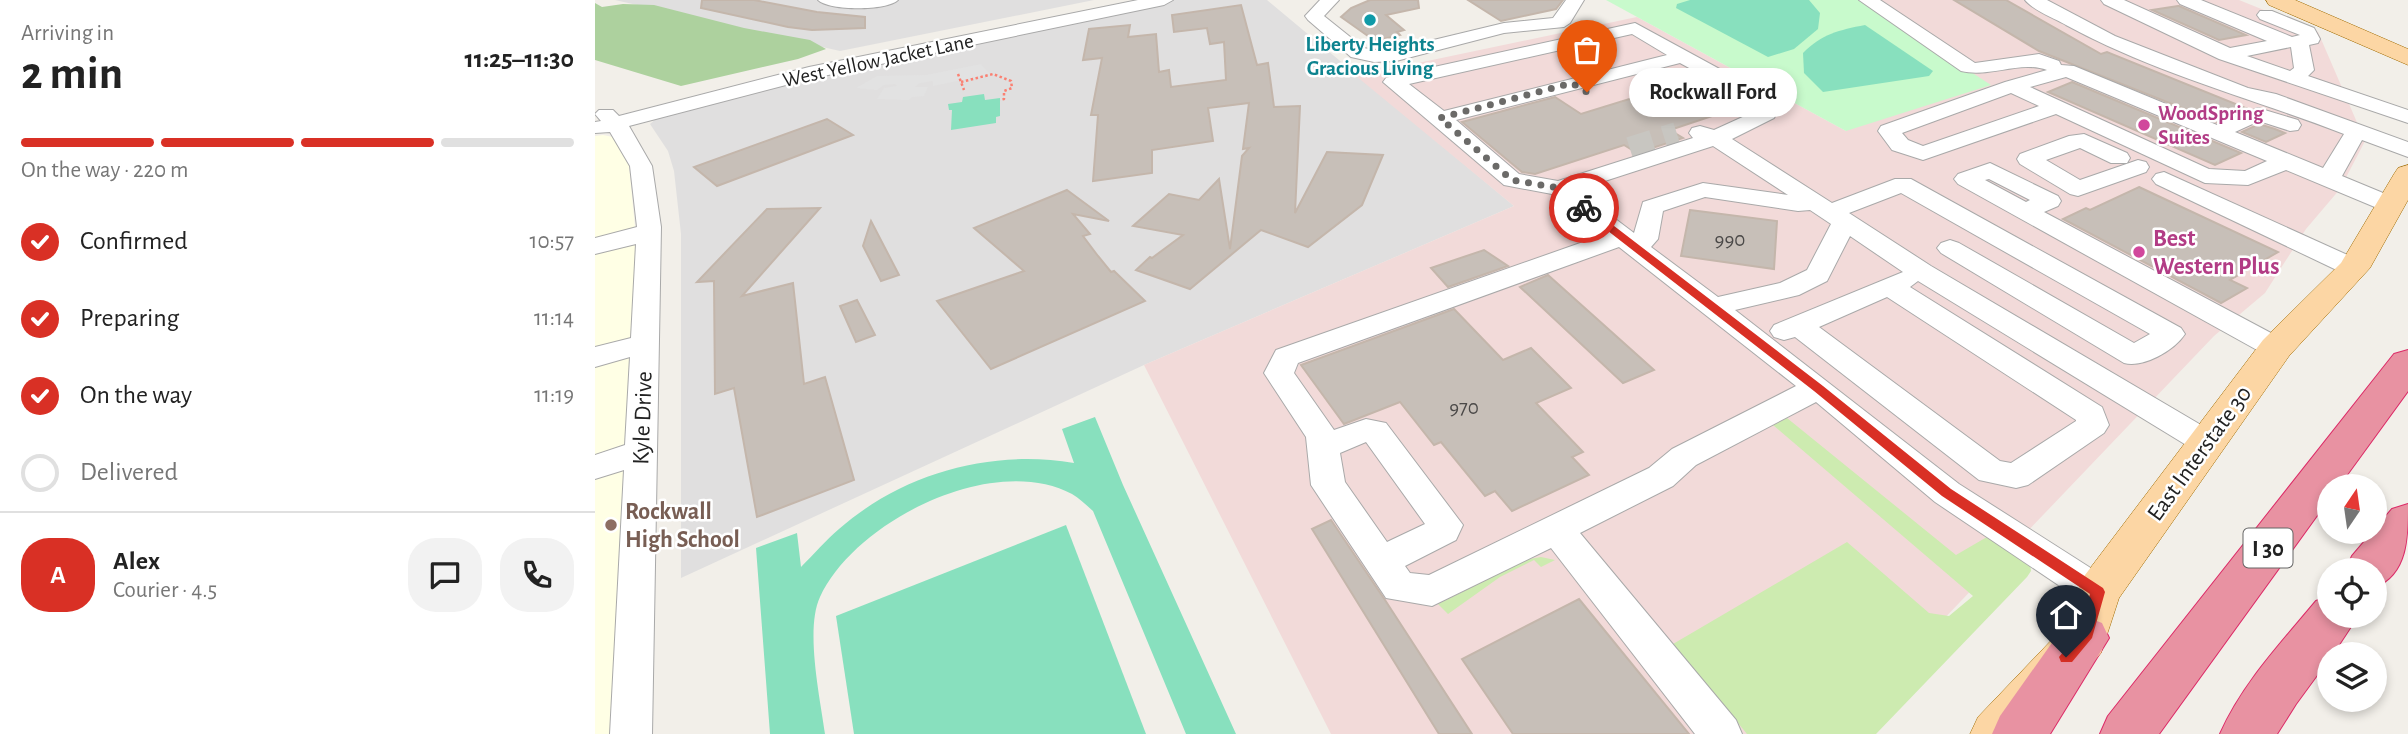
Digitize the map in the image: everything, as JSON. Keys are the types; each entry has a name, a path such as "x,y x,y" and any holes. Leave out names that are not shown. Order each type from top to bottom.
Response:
{"highway":[{"name":"I 30","path":"2127,734 2408,363"},
{"path":"2379,558 2408,521"},
{"path":"2019,734 2091,615"},
{"path":"2247,734 2277,687 2324,628"}],"main road":[{"path":"2277,0 2407,44"},
{"path":"2309,0 2407,44"},
{"name":"East Interstate 30","path":"1996,734 2091,615 2207,443 2276,348 2354,268 2399,189"}],"street":[{"path":"827,0 857,3 889,0"},
{"name":"West Yellow Jacket Lane","path":"603,121 1116,0"},
{"name":"West Yellow Jacket Lane","path":"1049,15 1164,0"},
{"path":"1330,0 1314,16 1358,53 1386,56 1504,28 1558,23 1564,19 1576,0"},
{"path":"1868,0 1968,67 1976,69 2039,60 2328,180 2399,189"},
{"path":"2034,0 2108,40 2243,93 2269,98 2352,138"},
{"path":"2114,2 2140,0"},
{"path":"2186,0 2294,45 2304,70 2292,78"},
{"path":"2227,55 2294,45 2299,41 2311,39 2308,32 2228,0"},
{"path":"2114,2 2227,55 2408,117"},
{"path":"1559,188 1623,158 1716,138 1767,114 1770,108 1763,101 1635,28 1393,82 1512,180 1559,188 1818,388 2091,615"},
{"path":"1440,118 1683,57"},
{"path":"1572,83 1587,92 1613,91 1706,68"},
{"path":"2057,107 1923,153 1900,145 1889,131 2012,86 2067,70"},
{"path":"2012,86 2205,176 2248,178 2284,162"},
{"path":"2216,133 2258,114 2408,150"},
{"name":"Kyle Drive","path":"603,121 637,153 646,176 649,233 631,734"},
{"path":"1677,134 1687,131 1716,138 1922,272 2207,443"},
{"path":"2328,180 2352,138"},
{"path":"2139,167 2354,268"},
{"path":"1818,388 1684,457 1661,477 1432,591 1399,587 1328,485 1322,436 1279,373 1286,357 1628,242 1646,239 1653,207 1703,190 1798,204 1830,212 1903,184 2171,334 2134,356 1951,248"},
{"path":"2025,211 2276,348"},
{"path":"1712,307 1789,289 1818,275 1830,212"},
{"path":"1758,342 1922,272 1933,257 1987,231"},
{"path":"595,246 649,233"},
{"path":"1798,325 1991,471 2016,476 2093,425 2091,415 1889,286"},
{"path":"595,357 646,343"},
{"path":"1323,447 1366,430 1375,431 1445,525 1444,530 1381,561"},
{"path":"595,467 641,452"},
{"path":"1556,529 1721,734"}],"path":[{"path":"958,74 964,90"},
{"path":"961,82 993,74 1011,81 1012,88 1004,91 1004,99 1000,100"}],"shaded area":[{"path":"615,0 1094,0 840,51"},
{"path":"1173,0 1267,0 1514,206 1144,365 681,578 681,234 674,171 668,151 650,124 658,117 761,88"},
{"path":"1860,0 2239,0 2318,32 2365,141 2340,189 2306,229 2265,293 2214,336 1834,734 1331,734 1144,365 1514,206 1356,76 1637,17 1846,131"},
{"path":"981,64 990,74 933,86 933,81 920,83 915,87 928,87 924,96 912,97 909,100 877,99 884,88 897,86 895,84 884,85 877,90 856,88 877,76 926,75"},
{"name":"Rockwall High School","path":"595,136 613,137 620,143 629,165 637,248 614,734 595,734"}],"green space":[{"path":"1606,0 1860,0 1991,85 1846,131"},
{"path":"1690,0 1809,0 1820,13 1818,29 1794,49 1768,57 1676,8 1677,4"},
{"path":"595,3 602,7 623,4 654,5 744,28 810,40 826,49 798,59 681,86 595,60"},
{"path":"1865,25 1933,71 1929,76 1823,92 1804,73 1803,53 1831,34"},
{"path":"984,94 985,100 1000,98 1000,116 996,117 996,123 951,130 952,110 949,110 948,104 962,102 963,97"},
{"path":"1095,417 1236,734 1186,734 1093,511 1072,494 1040,483 1004,482 967,488 929,501 894,520 863,543 838,569 820,597 814,627 815,664 825,734 770,734 756,548 797,533 801,567 834,533 864,510 891,493 920,480 980,463 1043,460 1074,463 1062,429"},
{"path":"1787,418 1956,555 1992,534 2030,562 2031,571 2027,577 1876,734 1747,734 1673,644 1847,542 1929,613 1949,616 1973,596 1773,425"},
{"path":"1066,525 1146,734 854,734 836,616"},
{"path":"1541,557 1555,560 1541,567 1534,560 1500,577 1448,614 1438,604 1529,559"}],"building":[{"path":"702,0 754,0 817,12 865,17 865,28 812,30 788,27 701,8"},
{"name":"Liberty Heights Gracious Living","path":"1370,0 1418,0 1419,8 1386,15 1404,30 1397,32 1400,35 1375,41 1341,17 1351,8"},
{"name":"Liberty Heights Gracious Living","path":"1468,0 1563,0 1556,9 1501,21"},
{"path":"1954,0 2006,0 2101,54 2107,52 2248,109 2217,122 2039,51"},
{"path":"1241,5 1257,65 1268,63 1274,107 1300,106 1295,213 1327,152 1383,155 1362,205 1308,247 1261,230 1190,289 1136,270 1183,235 1133,226 1169,194 1199,200 1219,179 1230,249 1242,156 1249,148 1243,149 1249,103 1208,108 1213,141 1152,150 1152,173 1093,181 1098,115 1091,115 1102,58 1083,60 1089,29 1130,25 1128,37 1156,34 1159,72 1169,70 1171,87 1226,80 1224,42 1210,44 1207,28 1174,32 1172,15"},
{"path":"2178,6 2246,35 2219,40 2152,10"},
{"path":"1694,79 1742,106 1670,130 1683,138 1637,153 1624,145 1535,174 1522,172 1462,122 1555,97 1581,114"},
{"name":"WoodSpring Suites","path":"2072,82 2241,153 2215,165 2048,92"},
{"path":"827,119 853,135 717,186 694,167"},
{"path":"2259,124 2285,133 2266,142 2242,132"},
{"path":"2139,187 2278,252 2230,280 2247,288 2221,303 2063,219 2086,208 2090,210"},
{"path":"1067,190 1109,221 1073,214 1090,234 1083,236 1111,272 1114,271 1145,301 991,369 937,301 1024,271 974,228"},
{"path":"820,208 742,296 793,283 804,384 825,377 854,480 757,517 734,388 715,394 714,281 697,282 767,209"},
{"path":"1690,210 1777,221 1774,269 1681,256"},
{"path":"871,221 899,275 881,281 863,246"},
{"path":"1484,250 1508,266 1448,287 1431,268"},
{"path":"1548,275 1654,370 1623,383 1520,287"},
{"path":"857,300 875,335 856,342 840,306"},
{"path":"1454,309 1503,360 1531,348 1571,388 1536,403 1583,452 1572,457 1589,475 1512,511 1495,491 1485,496 1441,442 1434,445 1400,402 1344,424 1301,365"},
{"path":"1331,520 1472,734 1439,734 1312,529"},
{"path":"1579,599 1689,734 1513,734 1462,659"}],"tunnel":[{"path":"1630,149 1677,134"}],"way so far":[{"path":"1584,208 1559,188 1528,185 1512,180 1440,118 1572,83 1587,92"}],"place":[{"name":"Liberty Heights Gracious Living","path":"1370,20"},
{"name":"Rockwall Ford","path":"1587,92"},
{"name":"WoodSpring Suites","path":"2144,125"},
{"name":"Best Western Plus","path":"2139,252"},
{"name":"Rockwall High School","path":"611,525"}],"route":[{"path":"1584,208 1818,388 1947,493 2098,592 2084,638 2066,657"}]}
